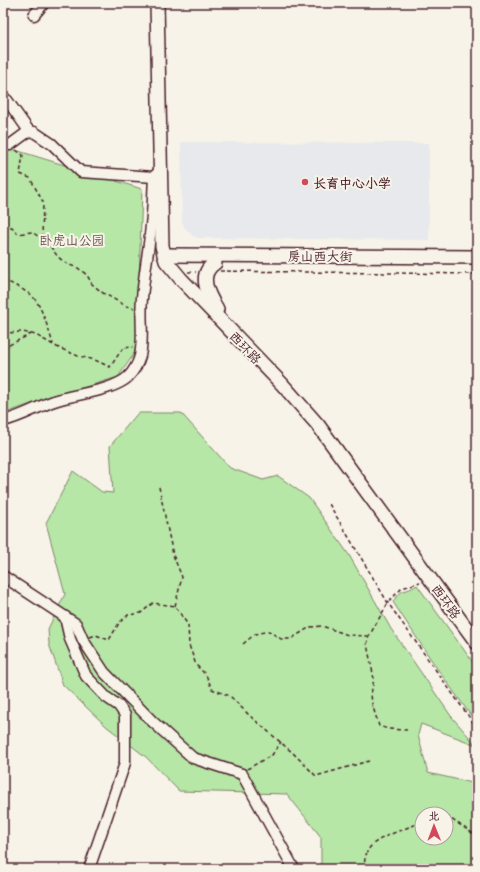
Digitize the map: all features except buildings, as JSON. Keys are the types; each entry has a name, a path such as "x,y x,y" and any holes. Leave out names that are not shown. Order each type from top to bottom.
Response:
{"main road":[{"name":"西环路","path":"157,3 157,173 162,246 180,279 282,384 318,425 477,643"},
{"name":"西环路","path":"162,3 167,237 171,261 284,380 322,424 477,635"},
{"name":"房山西大街","path":"171,261 477,257"},
{"name":"房山西大街","path":"171,261 216,267 477,265"},
{"path":"216,267 207,270 205,283 208,294 218,311"}],"street":[{"path":"34,15 44,3"},
{"path":"3,98 7,100 28,132"},
{"path":"3,421 17,418 69,396 102,389 120,383 130,376 140,356 141,300 157,173 81,172 52,144 34,132 28,132 6,145"},
{"path":"3,576 76,624 83,640 104,672 153,722 193,758 242,774 294,869"},
{"path":"65,616 70,639 86,676 106,697 119,706 125,715 125,763 89,869"}],"path":[{"path":"6,145 23,155 20,174 30,178 43,202 42,239"},
{"path":"3,227 12,227 18,234 32,232 48,243 58,257 67,264 78,268 87,275 92,284 104,293 126,306 141,309"},
{"path":"171,261 196,272"},
{"path":"216,267 477,274"},
{"path":"3,280 13,284 35,298 53,344"},
{"path":"3,333 23,332 36,335 78,356 95,360 110,367 123,348 141,346"},
{"path":"3,348 31,334"},
{"path":"159,487 173,555 182,577 175,606"},
{"path":"329,504 388,602 477,728"},
{"path":"407,730 388,729 379,726 372,704 371,694 374,679 367,644 369,636 388,602 402,588 432,580"},
{"path":"83,640 96,635 109,640 119,623 128,615 141,613 153,603 175,606 188,625 189,645 196,665 206,675 212,689 230,696 316,776 369,761"},
{"path":"243,644 255,634 269,632 281,639 291,639 310,627 322,626 348,635 369,636"},
{"path":"238,773 272,755 281,742"},
{"path":"454,821 477,836"},
{"path":"364,869 364,859 373,844 414,825"}],"shaded area":[{"name":"长育中心小学","path":"181,142 429,143 429,240 199,238 193,236 185,228 182,222"}],"green space":[{"name":"卧虎山公园","path":"3,144 12,149 142,189 137,343 134,354 118,377 36,402 3,414"},
{"path":"138,413 181,413 230,468 263,480 278,476 309,498 349,555 391,629 451,716 476,745 421,724 418,735 428,773 477,784 477,869 321,869 321,837 287,794 179,791 146,757 106,726 63,685 49,644 48,629 65,594 46,523 73,471 102,492 113,493 110,446"},
{"path":"417,585 477,668 477,724 436,667 393,602 399,594"}],"place":[{"name":"长育中心小学","path":"305,182"}]}
